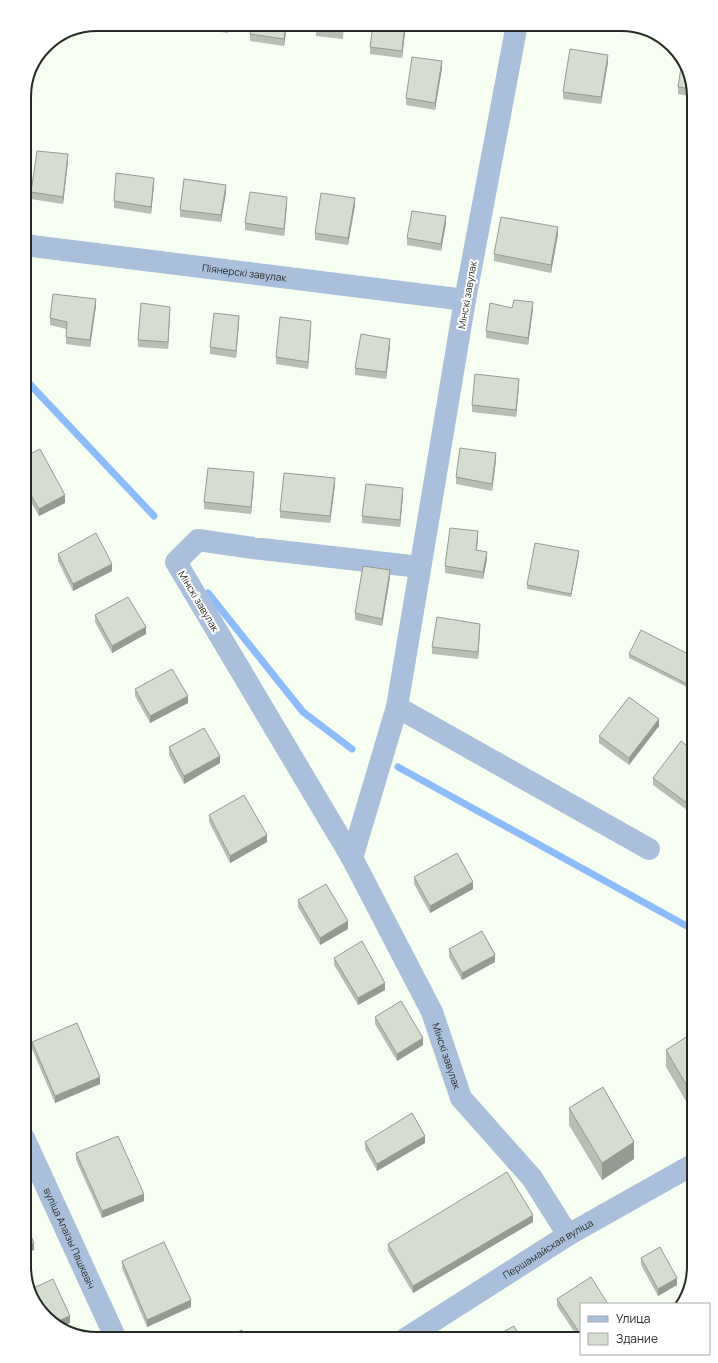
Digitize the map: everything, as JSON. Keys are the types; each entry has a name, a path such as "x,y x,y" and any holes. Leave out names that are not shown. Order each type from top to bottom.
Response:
{"street":[{"name":"Мінскі завулак","path":"352,858 397,707 466,300 516,31"},
{"name":"Піянерскі завулак","path":"31,246 466,300"},
{"name":"Мінскі завулак","path":"420,566 253,548 198,540 176,562 352,858 432,1012 462,1098 532,1178 568,1235"},
{"path":"397,707 649,849"},
{"name":"вуліца Алаізы Пашкевіч","path":"31,1153 113,1332"},
{"name":"Першамайская вуліца","path":"416,1332 568,1235 687,1168"}],"building":[{"path":"251,31 285,31 284,39 250,34"},
{"path":"372,31 404,31 402,51 370,47"},
{"path":"570,49 608,55 601,97 563,92"},
{"path":"412,57 442,61 435,103 406,98"},
{"path":"681,69 686,88 678,87"},
{"path":"37,151 68,154 63,197 31,192"},
{"path":"116,173 154,178 151,207 114,201"},
{"path":"184,179 226,185 221,215 180,210"},
{"path":"250,192 287,197 284,229 245,223"},
{"path":"321,193 355,198 348,238 315,233"},
{"path":"412,211 446,216 441,244 407,238"},
{"path":"501,217 558,227 551,265 494,254"},
{"path":"53,294 96,299 90,340 66,337 67,322 50,318"},
{"path":"514,300 533,302 528,338 486,331 490,303 512,308"},
{"path":"141,303 170,307 168,342 138,340"},
{"path":"214,313 239,316 236,351 210,347"},
{"path":"280,317 311,321 308,362 276,357"},
{"path":"361,334 390,339 386,372 355,368"},
{"path":"475,374 519,379 516,410 472,405"},
{"path":"460,448 496,453 492,484 456,477"},
{"path":"40,449 65,495 39,509 31,495 31,454"},
{"path":"208,468 254,472 251,507 204,502"},
{"path":"284,473 335,478 330,516 280,511"},
{"path":"366,484 403,488 400,520 362,516"},
{"path":"450,528 478,531 476,550 487,552 483,572 445,566"},
{"path":"96,533 112,564 73,584 58,554"},
{"path":"535,543 579,551 571,594 527,585"},
{"path":"363,566 390,570 382,619 355,613"},
{"path":"128,597 146,627 112,646 95,615"},
{"path":"437,617 480,624 478,652 432,647"},
{"path":"641,630 687,653 687,684 629,654"},
{"path":"172,669 188,696 150,716 135,689"},
{"path":"629,697 659,719 629,758 599,736"},
{"path":"204,728 220,756 184,776 169,747"},
{"path":"681,741 687,746 687,803 653,778"},
{"path":"244,795 267,835 230,856 209,815"},
{"path":"457,853 473,882 430,906 414,877"},
{"path":"326,884 348,921 320,938 298,900"},
{"path":"482,931 495,955 462,973 449,949"},
{"path":"362,941 385,983 358,998 334,958"},
{"path":"401,1001 423,1038 397,1054 375,1017"},
{"path":"77,1023 100,1077 55,1096 32,1042"},
{"path":"687,1036 687,1086 666,1050"},
{"path":"603,1087 634,1142 602,1163 569,1108"},
{"path":"412,1113 425,1136 377,1164 365,1142"},
{"path":"118,1136 144,1194 102,1211 76,1153"},
{"path":"507,1172 533,1215 413,1286 388,1244"},
{"path":"31,1236 34,1243 31,1244"},
{"path":"164,1242 191,1300 147,1320 122,1261"},
{"path":"660,1247 677,1278 658,1289 641,1258"},
{"path":"591,1277 607,1303 580,1303 579,1332 557,1299"},
{"path":"53,1279 70,1316 60,1320 50,1313 40,1299 35,1287"},
{"path":"514,1326 517,1332 503,1332"}],"waterway":[{"path":"31,385 154,516"},
{"path":"208,593 303,712 352,749"},
{"path":"398,767 687,926"}]}
